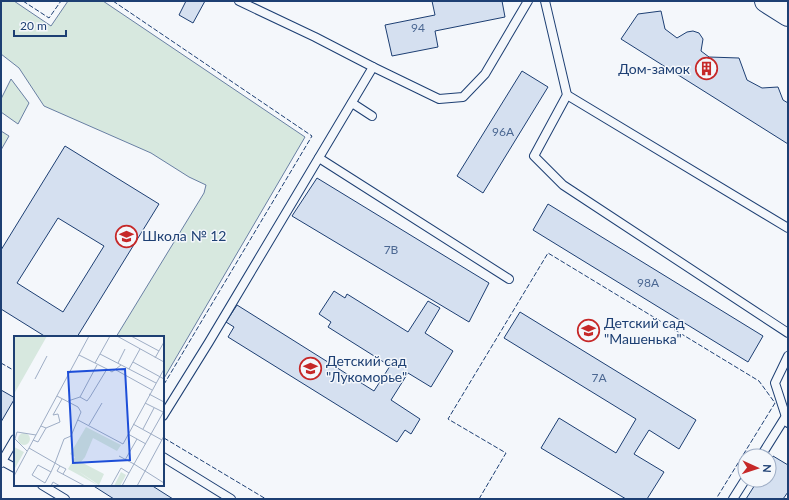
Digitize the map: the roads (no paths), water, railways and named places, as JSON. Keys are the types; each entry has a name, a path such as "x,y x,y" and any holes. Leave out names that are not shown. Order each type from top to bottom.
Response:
{"main road":[{"path":"766,1 788,15"}],"lane":[{"path":"239,1 315,36 373,67 439,99 463,97 485,74 528,1"},
{"path":"545,1 567,95 534,156 562,185 788,333"},
{"path":"164,414 209,342 373,67"},
{"path":"567,95 788,228"},
{"path":"352,103 372,116"},
{"path":"319,158 509,279"},
{"path":"767,448 787,420 775,383 788,356"},
{"path":"14,441 2,462 14,468"},
{"path":"164,458 226,498"},
{"path":"44,486 65,499"},
{"path":"733,499 741,488"}],"place":[{"name":"Дом-замок","path":"706,69"},
{"name":"Школа № 12","path":"127,236"},
{"name":"Детский сад \"Машенька\"","path":"589,331"},
{"name":"Детский сад \"Лукоморье\"","path":"310,369"}]}
